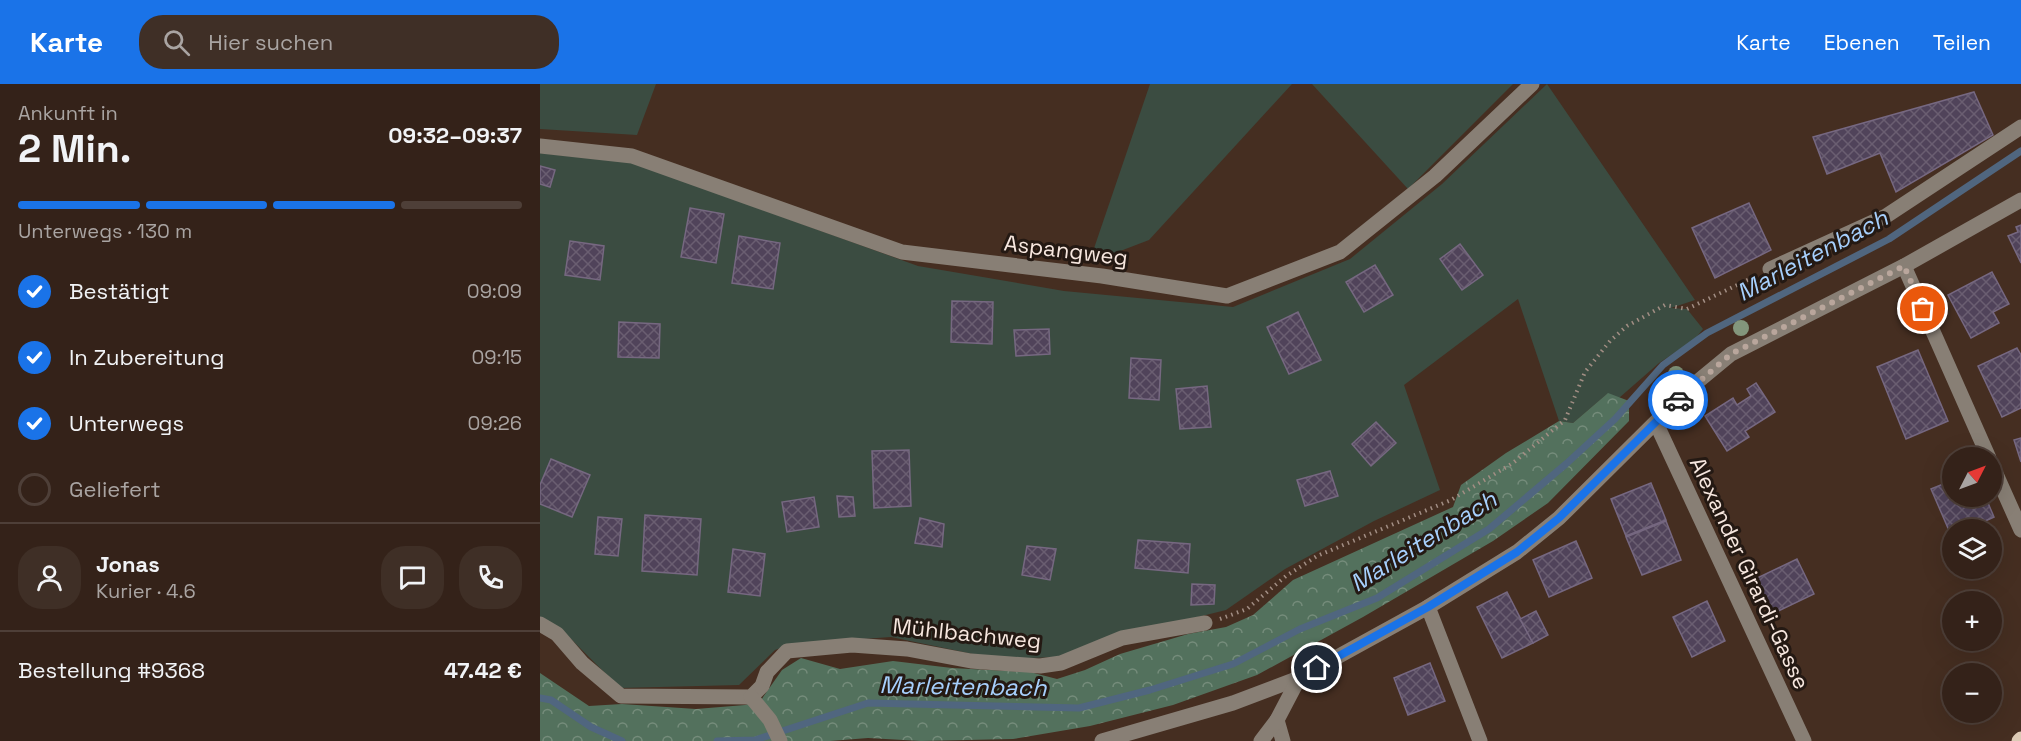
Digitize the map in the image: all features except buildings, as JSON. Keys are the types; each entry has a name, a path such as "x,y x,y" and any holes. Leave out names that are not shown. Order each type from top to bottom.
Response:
{"street":[{"name":"Aspangweg","path":"540,146 632,156 902,252 1102,276 1227,296 1340,252 1435,176 1532,84"},
{"path":"1770,269 1886,216 2021,127"},
{"path":"1102,741 1233,703 1299,678 1428,607 1517,552 1559,518 1691,387 1731,354 1904,266 2021,200"},
{"path":"1904,266 1984,447"},
{"name":"Alexander Girardi-Gasse","path":"1656,423 1804,741"},
{"path":"2002,487 2021,530"},
{"path":"1428,607 1480,741"},
{"name":"Mühlbachweg","path":"751,697 762,687 767,672 787,651 852,645 907,649 971,661 1040,666 1061,663 1122,639 1205,623"},
{"path":"540,624 557,634 582,663 621,696 751,697 770,720 780,741"},
{"path":"1261,741 1277,720 1299,678"},
{"path":"1277,720 1283,741"}],"path":[{"path":"1205,623 1247,609 1286,576 1317,556 1451,500 1513,463 1564,420 1585,372 1610,341 1627,326 1665,305 1687,309 1770,269"}],"green space":[{"path":"540,84 656,84 637,135 540,129"},
{"path":"1150,84 1292,84 1149,240 1089,263"},
{"path":"1312,84 1513,84 1408,189"},
{"path":"1547,84 1695,300 1671,308 1687,309 1703,329 1695,339 1659,363 1619,398 1607,394 1573,423 1559,421 1518,299 1404,385 1440,490 1374,521 1285,569 1226,610 1102,641 1058,657 997,659 891,637 820,642 786,646 775,650 739,685 620,688 563,631 540,620 540,153 634,163 918,266 1064,291 1233,307 1350,259 1442,184"},
{"path":"1608,393 1629,401 1629,421 1548,503 1493,541 1363,617 1257,675 1173,705 1090,726 1013,739 540,741 540,673 589,706 622,704 696,709 745,705 761,700 782,670 801,658 840,669 893,661 952,668 1030,672 1057,679 1085,670 1120,654 1188,634 1226,627 1253,615 1293,580 1453,507 1461,485 1506,453 1559,421 1573,423"}],"waterway":[{"name":"Marleitenbach","path":"717,741 755,740 868,703 1079,708 1150,690 1233,664 1300,629 1377,598 1489,529 1615,419 1663,365 1707,333 1889,239 2021,151"},
{"name":"Marleitenbach","path":"540,698 551,700 591,727 622,741"}],"way so far":[{"path":"1678,400 1731,354 1904,266 1923,309"}],"route":[{"path":"1317,668 1428,607 1517,552 1559,518 1678,400"}]}
